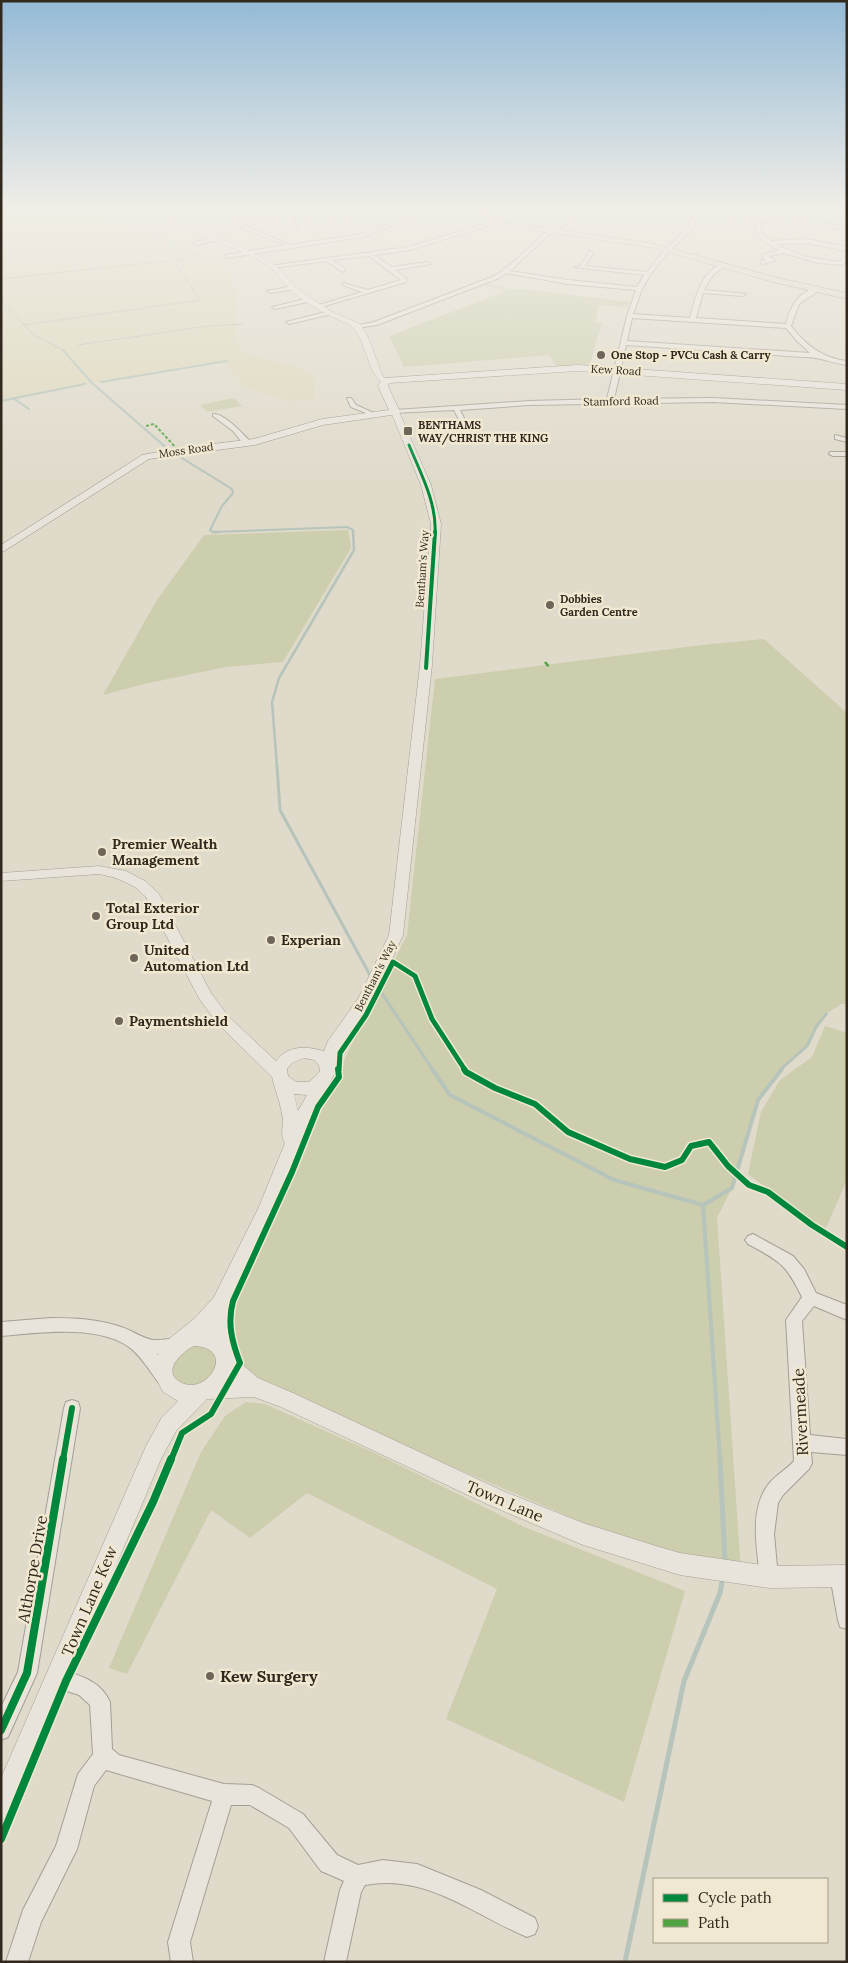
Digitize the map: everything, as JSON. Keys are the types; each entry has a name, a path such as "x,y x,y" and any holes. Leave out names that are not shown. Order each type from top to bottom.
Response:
{"main road":[{"name":"Kew Road","path":"385,381 558,368 618,369 847,387"},
{"path":"385,381 383,386 395,412"},
{"name":"Moss Road","path":"1,550 146,457 255,442 322,422 395,412"}],"street":[{"path":"275,307 302,302"},
{"path":"312,302 330,314 357,326 375,324 434,302"},
{"path":"319,306 334,302"},
{"path":"610,401 630,316 635,302"},
{"path":"693,320 698,302"},
{"path":"788,326 793,306 797,302"},
{"path":"289,322 330,314"},
{"path":"630,316 788,326"},
{"path":"357,326 380,378 385,381"},
{"path":"788,326 799,341 818,354 831,360 847,363"},
{"path":"624,343 803,355 818,354"},
{"path":"338,399 352,398 353,406 373,414"},
{"name":"Stamford Road","path":"395,412 529,402 610,401 713,400 847,407"},
{"path":"456,408 462,419 470,416"},
{"name":"Bentham's Way","path":"328,1065 340,1034 352,1020 371,989 396,935 426,665 436,524 426,485 395,412"},
{"path":"215,415 234,430 246,443"},
{"path":"833,454 847,454"},
{"path":"1,877 99,870 115,871 141,884 152,894 205,996 224,1021 282,1079 299,1089 307,1089 322,1082"},
{"name":"Bentham's Way","path":"297,1054 340,1034"},
{"path":"166,1380 162,1368 164,1360 178,1342 201,1325 221,1303 267,1209 306,1110 322,1082 327,1077 328,1065 319,1055 274,1053 248,1044"},
{"path":"288,1154 291,1120 282,1079 282,1063 297,1054"},
{"path":"753,1240 782,1256 795,1268 811,1298 828,1303 847,1313"},
{"name":"Rivermeade","path":"769,1577 765,1510 773,1493 786,1478 798,1471 803,1463 794,1320 811,1298"},
{"path":"137,1343 166,1380 182,1392 202,1391 217,1382 222,1374 224,1354 219,1330 221,1303"},
{"path":"1,1329 31,1326 87,1326 115,1332 137,1343 154,1347 192,1337 210,1339 224,1354"},
{"name":"Town Lane","path":"224,1354 235,1371 253,1388"},
{"name":"Town Lane Kew","path":"166,1380 170,1405 168,1424"},
{"name":"Town Lane","path":"202,1391 253,1388 286,1400 496,1498 584,1534 680,1564 769,1577 843,1576"},
{"name":"Town Lane Kew","path":"1,1808 153,1453 168,1424 202,1391"},
{"name":"Althorpe Drive","path":"3,1723 27,1673 72,1408"},
{"path":"803,1443 847,1447"},
{"path":"843,1576 847,1620"},
{"path":"56,1678 89,1689 100,1702 102,1749 104,1756 114,1764 224,1794 252,1795 296,1821 328,1863 358,1876 383,1871 416,1875 473,1898 527,1926"},
{"path":"17,1962 31,1918 66,1849 84,1781 104,1756"},
{"path":"182,1962 178,1942 224,1794"},
{"path":"334,1962 351,1890 358,1876"}],"shaded area":[{"path":"1,302 235,302 235,320 241,352 296,367 313,374 314,399 290,401 246,387 222,362 227,360 51,390 1,401"}],"green space":[{"path":"478,302 630,302 627,307 599,305 595,323 602,323 590,363 597,363 587,366 557,367 549,355 404,367 389,336"},
{"path":"234,398 242,406 207,412 200,405"},
{"path":"348,530 351,548 283,662 226,667 144,684 103,695 157,600 204,535"},
{"path":"764,639 847,713 847,1004 841,1004 826,1014 807,1046 778,1072 758,1100 732,1188 717,1218 741,1572 680,1564 237,1375 210,1379 194,1386 186,1386 173,1377 172,1357 182,1346 209,1345 310,1124 333,1085 354,1039 407,935 435,679 702,645"},
{"path":"825,1026 847,1033 847,1180 825,1230 748,1174 761,1112 780,1080 812,1057"},
{"path":"246,1402 265,1404 379,1455 522,1526 685,1591 624,1802 446,1719 497,1589 307,1493 250,1538 211,1510 127,1674 109,1668 201,1452 225,1416"}],"waterway":[{"path":"2,302 24,325"},
{"path":"24,325 189,302"},
{"path":"78,345 208,326 242,324"},
{"path":"24,325 34,335 64,351"},
{"path":"64,351 92,383 169,450 232,489 233,493 222,506 210,530 213,532"},
{"path":"101,382 227,361"},
{"path":"14,398 85,384"},
{"path":"1,401 14,398"},
{"path":"14,398 29,409"},
{"path":"213,532 347,527 353,530 353,532"},
{"path":"213,532 218,532"},
{"path":"277,767 272,702 279,678 354,550 353,532"},
{"path":"277,766 280,810 371,977"},
{"path":"377,986 433,1070"},
{"path":"780,1070 807,1046 816,1027 826,1014"},
{"path":"432,1069 450,1095 614,1180 703,1205"},
{"path":"703,1205 732,1188 758,1100 782,1069"},
{"path":"703,1205 720,1460"},
{"path":"720,1459 725,1563"},
{"path":"625,1962 684,1681 720,1593 723,1577"}],"marked path":[{"path":"146,426 154,424 179,451"},
{"path":"545,662 549,667"}],"cycle path":[{"path":"409,445 426,485 436,524 426,668"},
{"path":"1,1839 66,1681 153,1502 182,1433 211,1414 240,1363 234,1348 230,1325 233,1301 292,1172 318,1107 339,1077 338,1062 340,1053 366,1015 393,962 415,976 432,1019 466,1072 495,1088 535,1104 568,1132 630,1159 665,1167 682,1160 691,1146 709,1142 728,1166 749,1185 768,1192 812,1225 847,1247"},
{"path":"1,1730 27,1673 72,1408"}],"place":[{"name":"One Stop - PVCu Cash & Carry","path":"601,355"},
{"name":"BENTHAMS WAY/CHRIST THE KING","path":"408,431"},
{"name":"Dobbies Garden Centre","path":"550,605"},
{"name":"Premier Wealth Management","path":"102,852"},
{"name":"Total Exterior Group Ltd","path":"96,916"},
{"name":"Experian","path":"271,940"},
{"name":"United Automation Ltd","path":"134,958"},
{"name":"Paymentshield","path":"119,1021"},
{"name":"Kew Surgery","path":"210,1676"}]}
